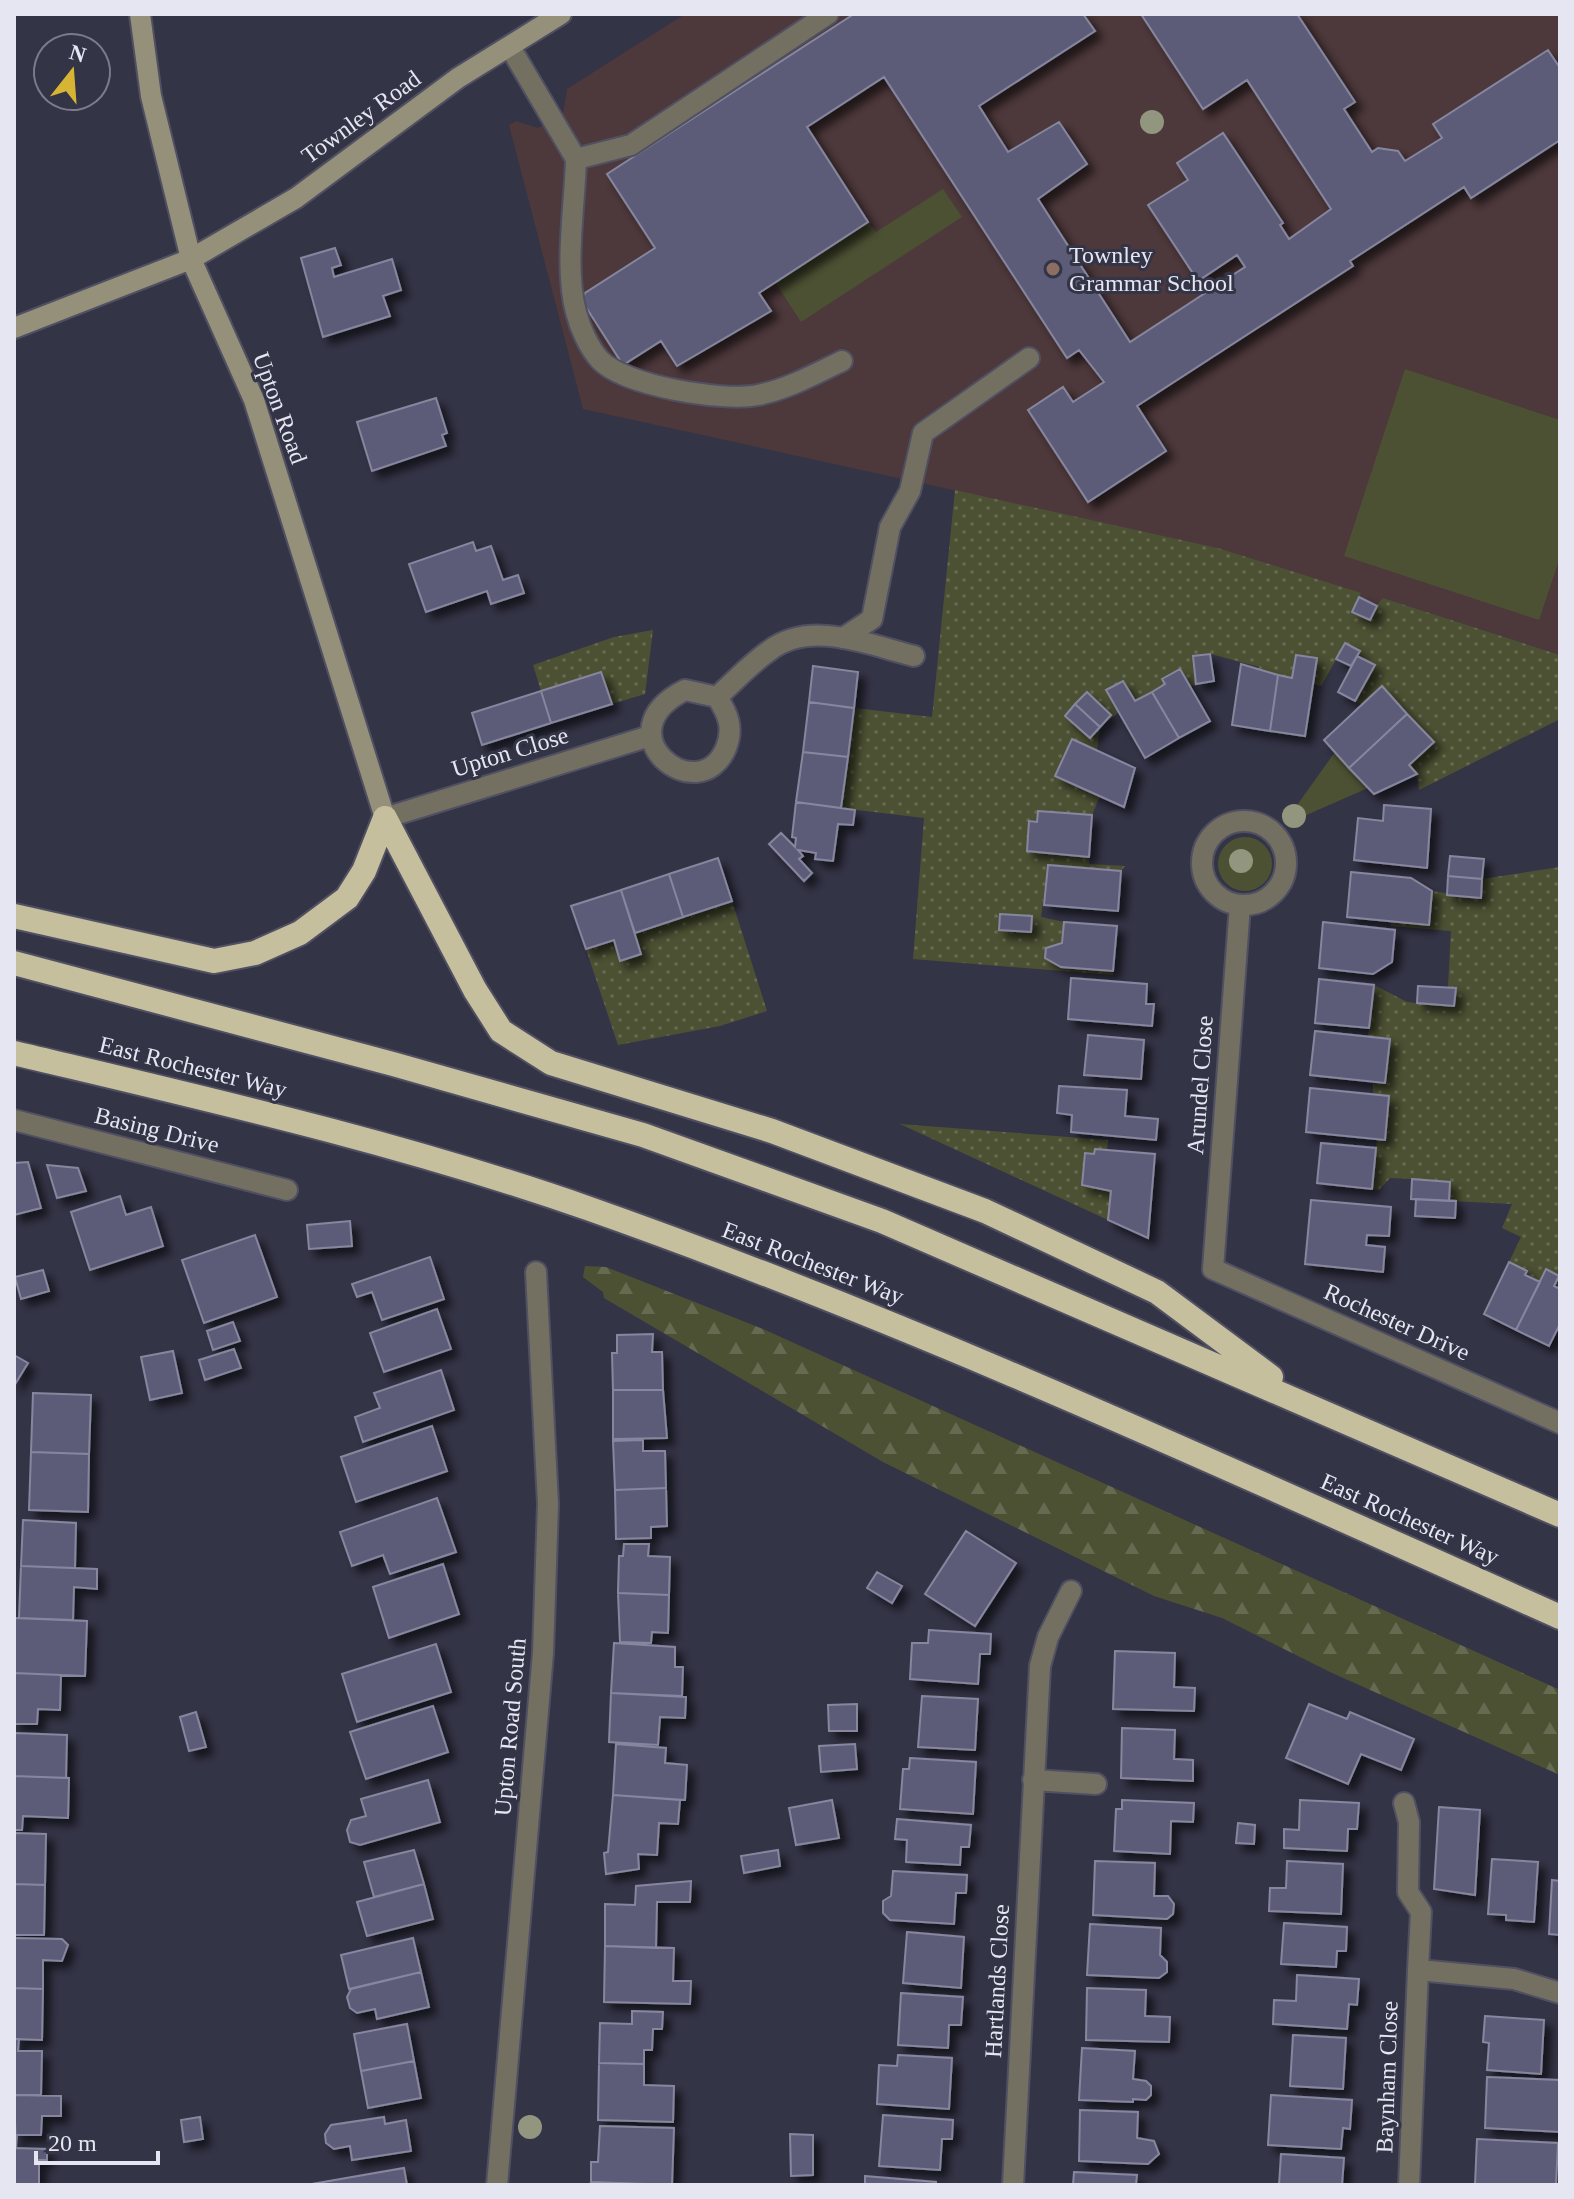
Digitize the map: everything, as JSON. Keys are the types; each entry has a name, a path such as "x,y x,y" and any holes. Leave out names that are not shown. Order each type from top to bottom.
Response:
{"highway":[{"path":"14,916 214,961 255,953 300,933 347,898 364,871 385,818"},
{"path":"385,818 475,990 501,1031 551,1063 772,1131 985,1211 1157,1292 1304,1401"},
{"path":"14,963 393,1064 643,1135 882,1221 1304,1401 1560,1515"},
{"name":"East Rochester Way","path":"14,1053 360,1136 586,1207 805,1287 1035,1381 1560,1617"}],"street":[{"name":"Upton Road","path":"140,14 151,96 191,259 254,400 385,818"},
{"name":"Townley Road","path":"14,328 191,259 296,198 458,78 561,14"},
{"path":"576,159 631,145 828,14"},
{"path":"510,47 576,159 573,300 592,349 614,371 641,381 722,396 754,396 782,389 842,361"},
{"path":"843,638 872,619 890,527 910,491 923,433 1029,358"},
{"path":"717,697 771,649 806,634 843,638 914,656"},
{"path":"685,690 717,697 726,710 732,733 722,757 705,771 686,772 672,767 658,754 650,736 654,718 668,699 685,690"},
{"name":"Upton Close","path":"385,818 650,736"},
{"path":"1249,821 1282,840 1286,861 1276,889 1265,899 1240,905 1214,894 1205,882 1202,858 1209,839 1218,830 1230,823 1249,821"},
{"name":"Arundel Close","path":"1213,1269 1240,905"},
{"name":"Basing Drive","path":"14,1120 287,1190"},
{"name":"Rochester Drive","path":"1213,1269 1560,1423"},
{"name":"Upton Road South","path":"497,2185 543,1653 548,1504 536,1272"},
{"name":"Hartlands Close","path":"1013,2185 1040,1666 1048,1637 1071,1591"},
{"path":"1033,1780 1096,1784"},
{"name":"Baynham Close","path":"1404,1803 1409,1822 1408,1892 1421,1912 1409,2185"},
{"name":"Baynham Close","path":"1418,1970 1514,1979 1560,1993"}],"shaded area":[{"name":"Townley Grammar School","path":"685,14 1560,14 1560,655 1383,598 1377,606 1359,597 1361,594 1218,548 583,409 509,125 516,121 538,128 563,114 567,89"}],"green space":[{"path":"943,189 962,217 801,322 775,282 868,222 876,232"},
{"path":"1405,369 1560,420 1560,557 1539,620 1344,556"},
{"path":"955,490 1218,548 1361,593 1359,598 1376,606 1383,598 1560,655 1560,719 1419,790 1417,774 1409,765 1433,743 1355,701 1374,665 1345,644 1321,686 1312,684 1316,658 1296,655 1292,678 1258,672 1259,667 1211,654 1214,681 1190,686 1180,669 1163,679 1165,684 1135,701 1123,681 1107,690 1119,712 1100,727 1097,750 1072,739 1055,776 1100,796 1092,815 1039,811 1037,822 1029,822 1027,850 1089,857 1089,864 1125,866 1121,871 1048,865 1041,917 1064,922 1062,943 1046,948 1046,958 1061,967 1113,971 1113,975 913,959 924,818 841,808 854,708 932,717"},
{"path":"653,630 645,694 612,704 601,672 541,691 533,665 614,637"},
{"path":"1335,752 1368,788 1295,820 1290,815"},
{"path":"1245,837 1264,845 1272,864 1264,883 1245,891 1226,883 1218,864 1226,845"},
{"path":"1560,867 1560,1289 1554,1286 1559,1275 1546,1270 1540,1282 1509,1262 1521,1237 1502,1228 1512,1204 1411,1199 1412,1179 1390,1178 1379,1190 1372,1189 1377,1139 1385,1139 1389,1097 1373,1095 1373,1082 1385,1082 1390,1039 1368,1036 1374,985 1407,1002 1416,1003 1418,986 1448,987 1451,931 1391,926 1391,921 1429,925 1432,891 1481,898 1482,879"},
{"path":"732,901 767,1011 720,1026 618,1045 586,949 614,940 621,961 641,954 635,933"},
{"path":"900,1124 1108,1140 1107,1151 1095,1150 1082,1185 1111,1191 1108,1220"},
{"path":"585,1266 606,1267 763,1329 1560,1690 1560,1775 1330,1672 1222,1618 1154,1596 883,1462 604,1298 603,1292 583,1277"}],"building":[{"path":"854,14 1083,14 1095,31 979,106 1008,152 1059,122 1087,164 1038,199 1130,342 1245,267 1237,255 1198,281 1148,205 1188,180 1177,163 1223,133 1283,223 1280,225 1289,239 1331,209 1247,80 1203,109 1141,14 1297,14 1355,102 1344,109 1372,152 1378,148 1398,151 1405,161 1442,138 1433,124 1548,50 1560,68 1560,140 1471,198 1464,187 1350,261 1353,266 1137,406 1166,451 1088,502 1028,410 1063,387 1073,402 1104,382 1079,350 1067,358 884,77 807,127 868,222 759,293 771,311 677,366 661,341 623,365 582,301 585,293 655,248 607,174"},
{"path":"335,248 341,265 332,268 334,277 392,259 401,290 383,296 390,316 323,337 301,258"},
{"path":"436,398 447,433 442,435 446,446 372,471 357,422"},
{"path":"473,542 476,551 491,546 503,580 518,575 524,593 491,604 487,591 426,612 409,564"},
{"path":"1359,597 1377,606 1370,620 1352,612"},
{"path":"1345,643 1360,651 1351,666 1336,659"},
{"path":"1210,654 1214,681 1196,684 1193,656"},
{"path":"1296,655 1317,658 1305,736 1270,731 1278,675 1292,678"},
{"path":"1357,656 1375,665 1355,701 1338,692"},
{"path":"1241,664 1278,675 1270,731 1232,725"},
{"path":"813,666 858,672 854,708 809,702"},
{"path":"1180,669 1210,721 1179,738 1152,692 1165,684 1162,679"},
{"path":"601,672 612,704 551,723 541,691"},
{"path":"1123,681 1135,701 1152,692 1179,738 1145,758 1106,690"},
{"path":"1382,686 1407,714 1349,768 1324,740"},
{"path":"541,691 551,723 482,745 472,713"},
{"path":"1087,692 1111,715 1100,727 1075,704"},
{"path":"809,702 854,708 848,757 803,752"},
{"path":"1075,704 1100,727 1090,738 1065,716"},
{"path":"1407,714 1434,742 1409,765 1417,774 1374,794 1349,768"},
{"path":"1072,739 1135,768 1124,807 1055,776"},
{"path":"803,752 848,757 841,808 796,802"},
{"path":"796,802 855,810 853,825 838,824 833,861 815,859 816,853 798,850 803,856 799,859 812,873 804,881 769,844 781,833 795,847 796,838 792,837"},
{"path":"1384,805 1431,809 1427,868 1354,860 1358,818 1383,821"},
{"path":"1038,811 1092,815 1089,857 1027,851 1029,821 1037,822"},
{"path":"1450,856 1484,859 1482,879 1448,876"},
{"path":"718,858 732,901 683,917 669,874"},
{"path":"1048,865 1121,871 1118,911 1044,905"},
{"path":"1351,872 1411,878 1432,891 1429,925 1347,917"},
{"path":"669,874 683,917 635,933 621,890"},
{"path":"1448,876 1482,879 1481,898 1447,895"},
{"path":"621,890 641,954 620,961 614,940 586,949 571,906"},
{"path":"1000,914 1032,916 1031,932 999,930"},
{"path":"1064,922 1117,926 1113,971 1061,967 1045,958 1046,948 1062,943"},
{"path":"1323,922 1395,930 1392,962 1373,974 1319,968"},
{"path":"1071,978 1147,984 1146,1004 1154,1004 1152,1026 1068,1019"},
{"path":"1319,979 1374,985 1369,1028 1315,1023"},
{"path":"1418,986 1456,988 1454,1006 1417,1003"},
{"path":"1315,1031 1390,1039 1385,1083 1310,1075"},
{"path":"1088,1035 1144,1040 1141,1079 1084,1075"},
{"path":"1059,1086 1127,1090 1125,1116 1158,1119 1156,1140 1071,1132 1072,1115 1057,1113"},
{"path":"1310,1088 1389,1096 1385,1140 1306,1132"},
{"path":"1321,1143 1376,1148 1372,1189 1317,1183"},
{"path":"1095,1149 1155,1154 1148,1238 1108,1220 1111,1191 1082,1185 1085,1153 1094,1154"},
{"path":"28,1162 41,1208 14,1215 14,1163"},
{"path":"47,1165 78,1168 86,1191 57,1198"},
{"path":"1412,1179 1450,1182 1449,1201 1411,1199"},
{"path":"120,1196 126,1215 151,1207 163,1246 90,1270 71,1212"},
{"path":"1416,1199 1456,1201 1455,1218 1415,1216"},
{"path":"1311,1200 1391,1207 1389,1236 1367,1235 1366,1245 1385,1247 1383,1272 1305,1264"},
{"path":"350,1221 352,1246 309,1249 307,1225"},
{"path":"255,1235 277,1297 204,1323 182,1260"},
{"path":"430,1257 444,1299 382,1320 372,1292 357,1297 352,1284"},
{"path":"1509,1262 1540,1282 1516,1330 1484,1314"},
{"path":"1546,1269 1559,1276 1554,1286 1560,1289 1560,1324 1549,1346 1516,1330"},
{"path":"43,1270 49,1291 21,1299 15,1277"},
{"path":"437,1309 451,1349 384,1372 370,1333"},
{"path":"233,1322 240,1341 213,1350 207,1331"},
{"path":"653,1334 652,1352 662,1352 663,1390 613,1390 612,1353 617,1353 617,1335"},
{"path":"234,1349 241,1368 205,1380 199,1360"},
{"path":"173,1351 182,1393 150,1400 141,1357"},
{"path":"14,1355 28,1363 14,1386"},
{"path":"441,1370 454,1410 363,1442 355,1417 380,1408 374,1393"},
{"path":"613,1390 663,1390 667,1438 613,1439"},
{"path":"33,1393 91,1395 89,1454 31,1452"},
{"path":"432,1426 447,1471 356,1502 341,1457"},
{"path":"643,1440 643,1451 665,1451 666,1488 615,1490 613,1441"},
{"path":"31,1452 89,1454 88,1512 29,1510"},
{"path":"666,1488 667,1526 651,1527 651,1538 616,1539 615,1490"},
{"path":"437,1498 456,1552 390,1574 383,1555 352,1566 340,1532"},
{"path":"23,1520 76,1523 75,1568 21,1566"},
{"path":"966,1531 1016,1563 975,1626 925,1594"},
{"path":"624,1544 649,1544 648,1556 670,1557 669,1595 618,1593 619,1556 623,1556"},
{"path":"443,1564 459,1614 389,1638 373,1587"},
{"path":"21,1566 97,1569 97,1589 74,1587 73,1620 19,1618"},
{"path":"877,1572 902,1586 892,1603 867,1588"},
{"path":"618,1593 669,1595 668,1633 652,1632 651,1643 620,1642"},
{"path":"14,1618 87,1621 85,1676 14,1673"},
{"path":"929,1630 991,1634 990,1654 980,1654 978,1684 910,1679 912,1643 928,1643"},
{"path":"614,1643 675,1647 675,1667 683,1667 682,1696 611,1693"},
{"path":"436,1644 451,1692 357,1722 342,1674"},
{"path":"1115,1651 1175,1653 1174,1687 1195,1688 1194,1711 1113,1709"},
{"path":"14,1673 61,1675 60,1710 38,1709 37,1724 14,1724"},
{"path":"611,1693 686,1697 685,1718 660,1717 658,1745 609,1742"},
{"path":"922,1696 978,1699 975,1750 918,1747"},
{"path":"857,1704 857,1731 829,1731 828,1705"},
{"path":"1309,1704 1347,1719 1350,1712 1414,1739 1401,1770 1361,1754 1348,1784 1286,1758"},
{"path":"433,1706 448,1752 366,1779 350,1732"},
{"path":"196,1712 206,1747 189,1751 180,1717"},
{"path":"1122,1728 1175,1730 1174,1759 1193,1760 1193,1781 1121,1778"},
{"path":"14,1733 67,1735 66,1778 14,1776"},
{"path":"616,1744 666,1748 665,1763 687,1765 685,1800 613,1795"},
{"path":"855,1744 857,1769 821,1772 819,1746"},
{"path":"910,1758 976,1762 973,1814 900,1809 903,1769 909,1769"},
{"path":"14,1776 69,1778 68,1818 23,1816 22,1830 14,1830"},
{"path":"428,1780 440,1822 360,1845 350,1842 347,1830 351,1820 366,1816 361,1799"},
{"path":"613,1795 680,1800 678,1824 659,1823 657,1855 638,1854 639,1869 606,1874 604,1853 608,1852"},
{"path":"832,1800 839,1838 796,1845 789,1808"},
{"path":"1122,1800 1194,1803 1193,1822 1171,1821 1170,1854 1114,1851 1116,1809 1122,1809"},
{"path":"1300,1800 1359,1803 1357,1829 1348,1829 1347,1851 1284,1848 1284,1829 1299,1830"},
{"path":"1439,1807 1480,1810 1475,1895 1434,1889"},
{"path":"897,1819 971,1825 969,1847 961,1847 960,1865 906,1862 907,1840 895,1839"},
{"path":"1238,1823 1255,1825 1254,1844 1236,1843"},
{"path":"14,1833 46,1834 45,1885 14,1884"},
{"path":"414,1850 424,1884 374,1897 364,1862"},
{"path":"778,1850 780,1866 744,1873 741,1856"},
{"path":"1492,1859 1538,1862 1534,1922 1506,1920 1506,1915 1488,1914"},
{"path":"1095,1861 1155,1863 1154,1896 1168,1896 1174,1904 1173,1914 1167,1919 1093,1915"},
{"path":"1287,1861 1343,1864 1341,1914 1269,1911 1270,1888 1286,1888"},
{"path":"893,1871 967,1875 966,1893 956,1893 954,1924 890,1920 883,1913 883,1901 891,1896"},
{"path":"1552,1880 1560,1881 1560,1935 1549,1934"},
{"path":"691,1881 690,1902 657,1902 656,1948 605,1946 605,1904 635,1905 636,1886"},
{"path":"14,1884 45,1885 44,1935 14,1935"},
{"path":"424,1884 433,1919 367,1936 357,1902"},
{"path":"1284,1923 1347,1927 1346,1951 1337,1951 1336,1967 1281,1964"},
{"path":"1090,1924 1161,1928 1160,1955 1167,1962 1167,1972 1159,1978 1087,1975"},
{"path":"907,1932 964,1937 961,1988 903,1983"},
{"path":"14,1938 62,1939 68,1945 62,1961 43,1960 43,1989 14,1988"},
{"path":"413,1938 421,1972 349,1989 341,1955"},
{"path":"605,1946 674,1948 673,1981 691,1981 690,2004 604,2002"},
{"path":"421,1972 429,2007 377,2019 375,2009 357,2013 350,2008 347,1997 351,1989"},
{"path":"1297,1975 1359,1979 1357,2005 1349,2004 1347,2029 1273,2024 1274,2000 1296,2001"},
{"path":"14,1988 43,1989 42,2040 14,2039"},
{"path":"1087,1988 1146,1990 1145,2016 1170,2017 1169,2042 1086,2040"},
{"path":"901,1993 963,1997 961,2025 949,2025 948,2048 898,2045"},
{"path":"632,2011 663,2012 662,2029 653,2029 652,2050 644,2050 644,2064 599,2063 600,2023 632,2024"},
{"path":"1485,2016 1544,2020 1541,2074 1487,2070 1489,2043 1483,2042"},
{"path":"407,2024 414,2061 361,2071 354,2034"},
{"path":"1293,2035 1346,2038 1343,2089 1290,2086"},
{"path":"14,2039 19,2039 18,2051 42,2051 41,2095 14,2095"},
{"path":"1082,2048 1135,2051 1133,2079 1146,2081 1151,2086 1151,2095 1146,2100 1133,2099 1133,2102 1079,2100"},
{"path":"898,2055 952,2058 949,2109 877,2104 879,2065 897,2066"},
{"path":"414,2061 421,2098 368,2108 361,2071"},
{"path":"599,2063 644,2064 644,2085 674,2086 673,2122 598,2120"},
{"path":"1487,2077 1560,2080 1560,2132 1485,2128"},
{"path":"14,2095 61,2096 61,2116 42,2116 41,2135 17,2135 16,2148"},
{"path":"1271,2095 1352,2100 1350,2129 1343,2128 1341,2149 1268,2145"},
{"path":"1080,2110 1138,2112 1137,2138 1154,2141 1159,2154 1148,2164 1079,2161"},
{"path":"883,2115 953,2120 952,2139 942,2139 940,2170 879,2166"},
{"path":"200,2117 203,2139 184,2142 181,2120"},
{"path":"384,2117 385,2124 406,2120 411,2151 352,2160 350,2146 334,2149 326,2143 325,2134 331,2125"},
{"path":"600,2126 674,2128 672,2185 591,2182 591,2162 598,2162"},
{"path":"790,2134 813,2135 813,2175 791,2176"},
{"path":"1477,2139 1558,2143 1556,2185 1475,2185"},
{"path":"14,2148 47,2149 47,2160 39,2160 39,2185 14,2185"},
{"path":"1281,2154 1344,2158 1342,2185 1279,2185"},
{"path":"404,2168 407,2185 306,2185"},
{"path":"1074,2172 1137,2175 1136,2185 1073,2185"},
{"path":"865,2176 936,2182 936,2185 865,2185"},
{"path":"591,2182 672,2185 590,2185"}],"place":[{"name":"Townley Grammar School","path":"1053,269"}]}
